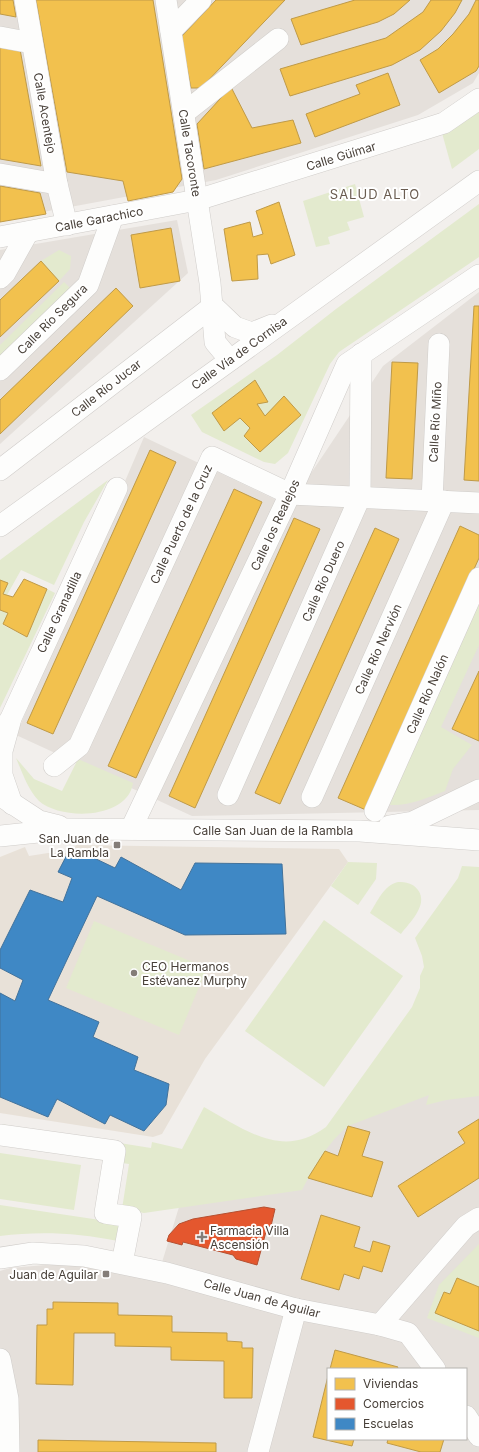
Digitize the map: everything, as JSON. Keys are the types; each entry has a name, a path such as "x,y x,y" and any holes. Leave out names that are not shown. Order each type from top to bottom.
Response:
{"street":[{"name":"Calle Acentejo","path":"25,0 57,184 67,225"},
{"name":"Calle Tacoronte","path":"166,0 213,306 215,342 230,360"},
{"path":"171,31 201,0"},
{"path":"0,37 32,43"},
{"path":"184,114 278,39"},
{"name":"Calle Güímar","path":"197,200 444,123 479,99"},
{"path":"0,174 57,184"},
{"name":"Calle Vía de Cornisa","path":"0,526 479,181"},
{"name":"Calle Garachico","path":"0,237 197,200"},
{"name":"Calle Río Segura","path":"0,370 88,285 113,216"},
{"path":"0,278 5,273 28,232"},
{"name":"Calle los Realejos","path":"131,829 290,494 347,364 479,275"},
{"path":"213,306 235,327 252,333 289,318"},
{"name":"Calle Río Jucar","path":"0,470 213,306"},
{"name":"Calle Río Miño","path":"438,501 439,344"},
{"name":"Calle Río Duero","path":"228,795 360,497 361,354"},
{"name":"Calle Puerto de la Cruz","path":"54,766 79,746 212,457 290,494 479,503"},
{"name":"Calle Granadilla","path":"0,736 11,718 117,488"},
{"name":"Calle Río Nervión","path":"312,797 438,501"},
{"name":"Calle Río Nalón","path":"375,810 479,578"},
{"path":"6,800 2,775 2,751 11,718"},
{"path":"360,831 413,822 479,790"},
{"name":"Calle San Juan de la Rambla","path":"6,800 39,821 67,829"},
{"name":"Calle San Juan de la Rambla","path":"1,835 67,829 360,831 479,840"},
{"path":"0,1135 115,1151 105,1213 130,1217 122,1263"},
{"path":"380,1325 466,1226 479,1218"},
{"name":"Calle Juan de Aguilar","path":"0,1258 33,1253 84,1256 167,1273 296,1309 380,1325 408,1333 434,1368"},
{"path":"258,1452 296,1309"},
{"path":"0,1359 8,1399 9,1452"},
{"path":"467,1418 479,1436"}],"shaded area":[{"path":"0,0 479,0 479,73 473,83 418,115 216,180 0,220"},
{"path":"177,220 188,273 0,444 0,250"},
{"path":"479,292 479,810 192,816 16,735 144,437 289,506 383,366"},
{"name":"CEO Hermanos Estévanez Murphy","path":"76,845 339,849 348,862 205,1059 162,1134 153,1137 0,1113 0,857 25,847 29,856 48,853 72,853"},
{"path":"479,1061 479,1452 0,1452 0,1271 10,1268 69,1263 159,1272 183,1194 277,1171 341,1116"}],"green space":[{"path":"479,106 479,149 452,169 442,133"},
{"path":"355,184 364,217 347,222 350,230 328,237 330,244 316,247 303,201"},
{"path":"479,204 479,257 339,352 330,364 288,453 275,464 264,462 202,432 191,415 277,355 336,309"},
{"path":"59,250 71,256 70,269 59,281 41,261"},
{"path":"64,282 71,289 0,359 0,345"},
{"path":"108,480 84,522 54,585 21,570 7,595 3,594 8,583 0,580 0,560"},
{"path":"479,588 479,645 441,727 472,745 453,769 445,791 407,804 382,804"},
{"path":"47,589 55,593 0,708 0,610 8,613 3,625 27,637"},
{"path":"16,758 34,779 62,791 78,759 133,783 128,795 119,804 107,810 78,814 63,812 49,807 35,797"},
{"path":"348,862 377,863 376,879 358,905 331,886"},
{"path":"462,866 479,867 479,1096 446,1100 426,1105 429,1095 348,1126 328,1147 302,1190 144,1213 122,1209 129,1164 0,1145 0,1124 151,1148 152,1142 182,1149 204,1107 249,1132 264,1138 279,1141 294,1141 310,1137 326,1127 412,1007 420,988 420,976 424,967 422,956 415,938 458,878"},
{"path":"398,882 412,884 421,896 420,908 417,914 401,934 370,913 385,890"},
{"path":"324,920 403,976 324,1087 245,1031"},
{"path":"94,921 207,968 179,1035 66,988"},
{"path":"0,1153 81,1165 74,1210 0,1199"},
{"path":"0,1205 120,1223 118,1241 88,1236 44,1233 0,1236"},
{"path":"479,1244 479,1338 427,1318 439,1285"}],"building: Viviendas":[{"path":"0,0 13,0 16,17 0,14"},
{"path":"36,0 153,0 182,179 173,192 128,201 123,181 67,172"},
{"path":"216,0 285,0 201,88 191,88 181,37"},
{"path":"355,0 410,0 394,14 378,22 301,45 291,19"},
{"path":"431,0 462,0 455,13 441,31 420,50 392,65 290,96 280,69 386,38 423,12"},
{"path":"476,0 479,0 479,66 476,71 439,93 420,60 438,49 453,34 469,14"},
{"path":"0,44 20,49 41,166 0,159"},
{"path":"388,73 400,105 315,137 306,114 360,94 356,85"},
{"path":"231,87 252,128 293,120 301,143 204,169 197,124"},
{"path":"0,186 40,193 46,214 0,222"},
{"path":"279,202 295,255 271,264 268,254 257,255 258,279 232,281 224,229 250,222 253,237 263,234 256,211"},
{"path":"171,228 180,281 140,288 131,235"},
{"path":"41,261 59,281 0,337 0,300"},
{"path":"116,288 133,306 0,434 0,400"},
{"path":"474,306 479,306 479,481 464,480"},
{"path":"392,362 418,363 412,479 386,478"},
{"path":"255,380 268,402 257,404 265,416 284,396 301,415 260,452 244,436 250,428 240,418 224,431 212,413"},
{"path":"150,450 176,462 53,734 27,723"},
{"path":"234,489 262,502 136,778 108,766"},
{"path":"294,518 320,529 195,808 169,796"},
{"path":"460,526 479,535 479,558 366,810 338,798"},
{"path":"375,528 399,539 280,804 255,793"},
{"path":"24,579 47,589 27,637 3,624 8,613 0,610 0,580 8,583 3,594 13,597"},
{"path":"479,671 479,741 452,729"},
{"path":"479,1119 479,1178 418,1217 398,1186 465,1143 458,1132"},
{"path":"348,1126 370,1132 362,1156 383,1162 372,1197 308,1178 325,1151 338,1156"},
{"path":"321,1215 360,1227 354,1247 370,1252 373,1241 390,1246 382,1272 363,1266 359,1279 344,1274 339,1290 301,1279"},
{"path":"457,1278 479,1287 479,1331 435,1313 444,1292 450,1294"},
{"path":"53,1302 118,1303 118,1315 172,1316 172,1332 227,1333 227,1341 242,1342 242,1348 253,1348 252,1398 224,1398 224,1361 171,1360 171,1347 115,1346 115,1333 74,1333 73,1385 36,1384 37,1325 47,1325 47,1309 53,1309"},
{"path":"335,1350 398,1367 398,1368 330,1368"},
{"path":"327,1380 327,1440 354,1440 352,1446 313,1437"},
{"path":"38,1440 216,1443 216,1452 38,1452"},
{"path":"388,1440 444,1440 440,1452 421,1452 387,1443"}],"building: Comercios":[{"path":"264,1207 275,1209 271,1226 267,1228 257,1265 236,1259 233,1255 183,1242 182,1245 167,1241 169,1235 179,1224 193,1219"}],"building: Escuelas":[{"path":"71,847 115,868 121,857 181,890 195,863 282,864 286,934 185,935 97,896 48,1000 99,1022 93,1037 138,1057 134,1070 169,1084 166,1105 144,1131 110,1115 105,1124 57,1099 48,1117 0,1097 0,993 15,1001 23,980 0,968 0,950 30,890 63,902 72,878 58,872"}],"place":[{"name":"San Juan de La Rambla","path":"117,845"},
{"name":"CEO Hermanos Estévanez Murphy","path":"134,973"},
{"name":"Farmacia Villa Ascensión","path":"202,1237"},
{"name":"Juan de Aguilar","path":"106,1274"}],"district":[{"name":"SALUD ALTO","path":"375,194"}]}
